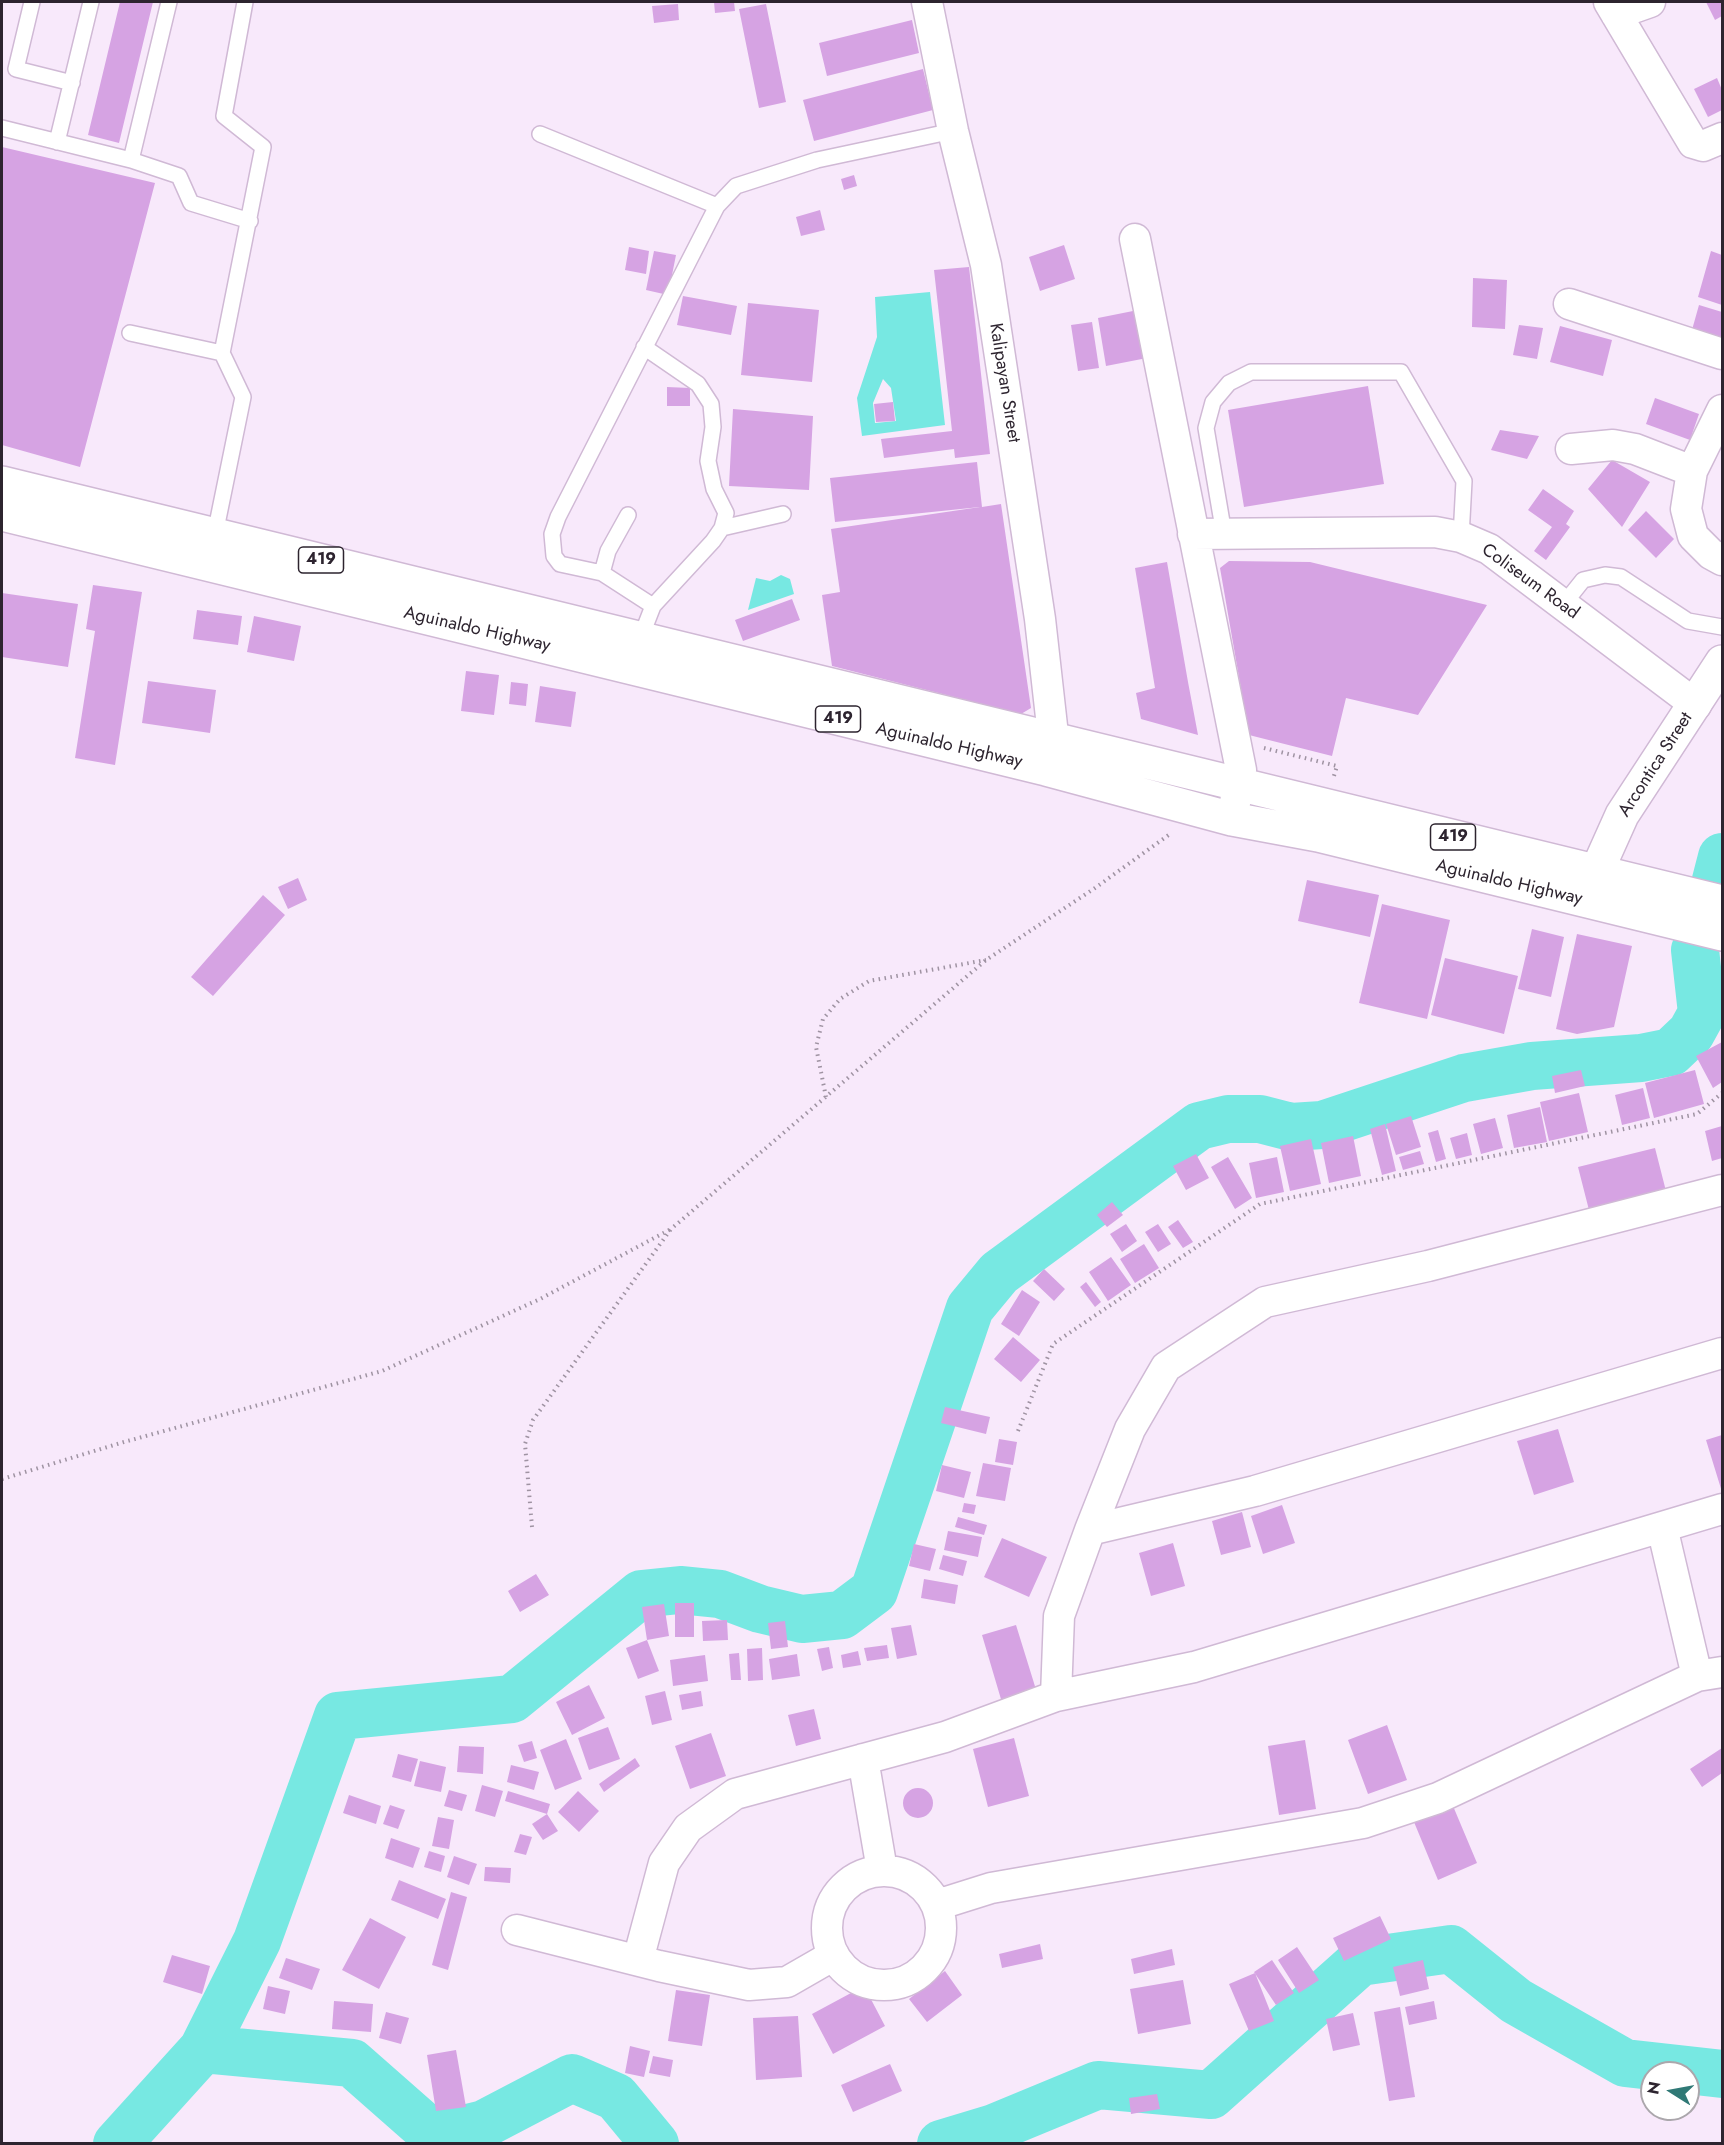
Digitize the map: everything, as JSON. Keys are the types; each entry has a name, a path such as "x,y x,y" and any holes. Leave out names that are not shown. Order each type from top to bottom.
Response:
{"main road":[{"name":"Aguinaldo Highway","path":"2,483 71,502 215,534 636,652"},
{"name":"Aguinaldo Highway","path":"2,514 636,652 1048,754 1240,786 1596,873 1722,934"},
{"name":"Arcontica Street","path":"1596,873 1622,815 1722,662"},
{"name":"Aguinaldo Highway","path":"1048,754 1232,819 1662,904 1722,902"}],"street":[{"name":"Kalipayan Street","path":"927,2 953,131 986,265 1040,619 1052,726 1048,754"},
{"path":"1650,2 1613,8 1693,143 1703,146 1722,138"},
{"path":"1135,239 1240,770 1240,786 1232,819"},
{"path":"1569,304 1722,354"},
{"path":"1722,410 1692,471 1686,509 1693,536 1711,554 1722,560"},
{"path":"1571,449 1613,445 1635,449 1692,471"},
{"name":"Coliseum Road","path":"1193,534 1435,532 1461,537 1489,549 1696,705"},
{"path":"1056,1696 1059,1616 1130,1429 1166,1367 1265,1302 1428,1266 1722,1190"},
{"path":"1090,1530 1255,1491 1722,1353"},
{"path":"638,1960 664,1863 688,1828 735,1794 945,1737 1056,1696 1194,1667 1722,1509"},
{"path":"937,1905 991,1888 1363,1823 1438,1798 1710,1674 1662,1527"},
{"path":"863,1759 882,1870"},
{"path":"882,1870 907,1875 926,1888 937,1905 941,1933 937,1950 926,1967 915,1976 897,1983 880,1985 861,1980 846,1971 834,1955 829,1941 828,1921 833,1902 845,1886 862,1874 882,1870"},
{"path":"518,1930 638,1960 749,1984 787,1982 834,1955"}],"lane":[{"path":"32,2 16,69 72,83"},
{"path":"57,142 91,2"},
{"path":"131,160 169,2"},
{"path":"215,534 243,397 222,353 263,147 224,116 245,2"},
{"path":"2,129 131,160 179,176 191,202 250,221"},
{"path":"653,606 602,573 560,564 554,556 552,534 558,517 717,206 736,186 817,160 953,131"},
{"path":"540,134 717,206"},
{"path":"130,333 222,353"},
{"path":"636,652 653,606 713,541 722,528 726,513 714,489 708,461 713,426 711,404 698,384 644,347"},
{"path":"1224,534 1206,428 1213,402 1229,383 1251,372 1401,372 1464,481 1461,537"},
{"path":"722,528 783,514"},
{"path":"602,573 608,551 628,516"},
{"path":"1563,605 1583,580 1605,575 1621,577 1688,621 1722,627"}],"path":[{"path":"1235,741 1337,766 1331,788"},
{"path":"2,1479 382,1371 540,1299 671,1229 987,960 1095,888 1170,834 1195,807"},
{"path":"826,1097 816,1047 823,1019 840,999 869,981 987,960"},
{"path":"1018,1431 1053,1344 1260,1204 1697,1114 1722,1093"},
{"path":"532,1527 525,1444 533,1420 671,1229"}],"shaded area":[{"path":"930,292 945,425 862,436 857,398 877,337 875,297","holes":["883,379 891,388 896,421 875,423 873,403"]},
{"path":"781,575 790,579 794,594 748,610 756,578 770,581"}],"building":[{"path":"120,2 153,2 119,143 88,135"},
{"path":"714,2 734,2 735,11 715,13"},
{"path":"1706,2 1722,2 1722,16 1715,20"},
{"path":"678,4 679,20 654,23 652,6"},
{"path":"766,4 786,102 759,108 739,9"},
{"path":"912,20 919,53 827,76 819,43"},
{"path":"923,69 933,110 814,141 803,100"},
{"path":"1717,78 1722,90 1722,110 1708,117 1694,89"},
{"path":"2,147 155,183 80,467 2,445"},
{"path":"854,175 857,186 844,190 841,179"},
{"path":"820,210 825,230 801,236 796,217"},
{"path":"1064,245 1075,279 1040,291 1029,257"},
{"path":"629,247 649,251 646,274 625,270"},
{"path":"654,251 676,255 668,295 646,290"},
{"path":"1711,251 1722,255 1722,305 1698,297"},
{"path":"969,267 990,454 955,458 954,449 884,458 881,439 952,431 934,270"},
{"path":"1473,278 1507,280 1505,329 1472,327"},
{"path":"683,296 737,306 731,335 677,325"},
{"path":"748,303 819,310 812,382 741,375"},
{"path":"1699,305 1722,312 1722,347 1690,337"},
{"path":"1138,310 1147,358 1106,366 1098,318"},
{"path":"1092,322 1099,368 1078,371 1071,325"},
{"path":"1519,325 1543,328 1537,359 1513,355"},
{"path":"1560,326 1612,340 1603,376 1550,362"},
{"path":"1368,386 1384,484 1244,507 1228,410"},
{"path":"667,387 690,388 690,406 667,406"},
{"path":"1655,398 1699,414 1690,440 1646,424"},
{"path":"893,402 895,421 876,422 874,404"},
{"path":"733,409 813,416 809,490 729,486"},
{"path":"1500,430 1539,436 1527,459 1491,450"},
{"path":"1612,460 1650,482 1622,527 1588,489"},
{"path":"977,462 982,507 1001,504 1031,708 1021,714 832,666 822,595 840,592 831,529 980,507 835,522 830,478"},
{"path":"1543,489 1574,511 1566,524 1570,527 1546,560 1534,551 1552,527 1528,510"},
{"path":"1646,511 1674,539 1656,558 1628,530"},
{"path":"1229,561 1310,562 1487,605 1418,715 1346,698 1332,756 1249,735 1220,568"},
{"path":"1167,562 1198,735 1141,719 1136,693 1155,688 1135,568"},
{"path":"93,585 142,592 115,765 75,758 95,631 86,629"},
{"path":"2,593 78,604 68,667 2,657"},
{"path":"792,599 800,620 743,641 735,620"},
{"path":"197,610 242,616 238,645 193,639"},
{"path":"254,616 301,626 294,661 247,652"},
{"path":"466,671 499,675 494,715 461,711"},
{"path":"148,681 216,690 210,733 142,723"},
{"path":"511,682 528,684 526,706 509,704"},
{"path":"540,686 576,692 571,727 535,722"},
{"path":"298,878 307,900 288,909 278,887"},
{"path":"1307,880 1379,895 1370,937 1298,921"},
{"path":"263,895 285,915 213,996 191,977"},
{"path":"1382,904 1450,920 1427,1019 1359,1003"},
{"path":"1532,929 1564,937 1551,997 1518,989"},
{"path":"1577,934 1632,946 1614,1027 1577,1034 1556,1029"},
{"path":"1445,958 1518,976 1504,1034 1431,1015"},
{"path":"1722,1042 1722,1082 1713,1088 1696,1056"},
{"path":"1581,1070 1585,1086 1555,1093 1552,1076"},
{"path":"1695,1070 1704,1104 1654,1118 1645,1083"},
{"path":"1643,1088 1650,1118 1622,1125 1615,1095"},
{"path":"1579,1093 1588,1132 1549,1141 1540,1102"},
{"path":"1540,1107 1547,1142 1514,1148 1507,1115"},
{"path":"1411,1116 1421,1147 1396,1155 1386,1124"},
{"path":"1495,1118 1503,1148 1481,1154 1473,1124"},
{"path":"1385,1124 1396,1171 1382,1175 1370,1129"},
{"path":"1722,1126 1722,1158 1712,1161 1705,1131"},
{"path":"1438,1130 1446,1159 1436,1162 1428,1133"},
{"path":"1467,1133 1472,1155 1456,1159 1450,1138"},
{"path":"1353,1136 1361,1176 1329,1183 1321,1143"},
{"path":"1311,1139 1321,1184 1290,1191 1280,1146"},
{"path":"1655,1148 1667,1195 1590,1214 1578,1167"},
{"path":"1420,1151 1424,1164 1403,1170 1399,1157"},
{"path":"1196,1154 1209,1178 1186,1190 1173,1166"},
{"path":"1228,1157 1252,1198 1235,1209 1211,1167"},
{"path":"1277,1157 1284,1192 1256,1198 1249,1163"},
{"path":"1112,1202 1123,1215 1107,1227 1097,1215"},
{"path":"1178,1220 1193,1242 1183,1248 1168,1227"},
{"path":"1126,1224 1137,1241 1122,1252 1110,1234"},
{"path":"1158,1224 1171,1244 1158,1252 1145,1232"},
{"path":"1144,1244 1159,1268 1135,1283 1120,1259"},
{"path":"1111,1257 1131,1285 1108,1301 1089,1272"},
{"path":"1044,1269 1065,1289 1054,1301 1033,1281"},
{"path":"1086,1282 1101,1302 1095,1307 1080,1287"},
{"path":"1022,1290 1040,1302 1019,1336 1001,1324"},
{"path":"1013,1337 1040,1360 1021,1382 994,1359"},
{"path":"945,1407 990,1417 986,1434 941,1423"},
{"path":"1558,1429 1574,1482 1534,1495 1517,1441"},
{"path":"1722,1435 1722,1492 1706,1440"},
{"path":"999,1439 1017,1442 1013,1465 995,1462"},
{"path":"983,1463 1011,1468 1005,1501 976,1496"},
{"path":"942,1465 971,1472 964,1498 936,1491"},
{"path":"964,1503 976,1505 974,1514 962,1512"},
{"path":"1282,1505 1295,1543 1263,1554 1251,1516"},
{"path":"1242,1512 1251,1547 1221,1555 1212,1521"},
{"path":"958,1517 987,1525 984,1535 955,1527"},
{"path":"948,1531 982,1537 978,1557 944,1550"},
{"path":"1002,1538 1047,1557 1029,1597 984,1577"},
{"path":"1173,1543 1185,1586 1151,1596 1139,1553"},
{"path":"914,1544 936,1549 930,1571 909,1566"},
{"path":"943,1555 967,1561 963,1576 939,1569"},
{"path":"536,1574 549,1595 520,1612 508,1591"},
{"path":"924,1579 958,1585 955,1604 921,1598"},
{"path":"675,1603 694,1603 694,1637 675,1637"},
{"path":"664,1604 669,1636 647,1640 642,1607"},
{"path":"727,1620 728,1640 703,1641 702,1621"},
{"path":"785,1621 788,1647 771,1649 768,1623"},
{"path":"911,1625 917,1655 897,1659 891,1628"},
{"path":"1016,1625 1038,1696 1003,1706 982,1635"},
{"path":"647,1640 659,1671 638,1679 626,1648"},
{"path":"887,1645 889,1658 867,1661 864,1648"},
{"path":"829,1647 833,1668 822,1671 817,1649"},
{"path":"762,1648 763,1680 748,1681 747,1649"},
{"path":"858,1651 861,1665 843,1668 841,1655"},
{"path":"739,1653 741,1680 731,1680 729,1654"},
{"path":"797,1654 800,1676 772,1680 769,1659"},
{"path":"705,1655 708,1681 673,1686 670,1660"},
{"path":"589,1685 605,1718 572,1735 556,1702"},
{"path":"665,1691 672,1720 652,1725 645,1696"},
{"path":"701,1691 703,1706 682,1710 679,1695"},
{"path":"814,1709 821,1739 796,1746 788,1715"},
{"path":"1387,1725 1407,1780 1368,1794 1348,1740"},
{"path":"608,1727 620,1759 589,1770 578,1738"},
{"path":"711,1733 726,1776 690,1789 675,1746"},
{"path":"1014,1738 1029,1796 988,1807 973,1749"},
{"path":"566,1739 582,1779 555,1790 540,1750"},
{"path":"1305,1740 1316,1809 1279,1815 1268,1746"},
{"path":"532,1741 537,1758 524,1762 518,1745"},
{"path":"459,1746 484,1747 483,1774 457,1772"},
{"path":"1722,1748 1722,1773 1702,1787 1690,1769"},
{"path":"398,1754 418,1759 411,1782 392,1777"},
{"path":"635,1758 640,1766 604,1792 599,1784"},
{"path":"420,1761 446,1767 441,1792 414,1786"},
{"path":"511,1765 539,1772 534,1790 507,1782"},
{"path":"482,1785 503,1791 495,1817 475,1811"},
{"path":"918,1788 924,1789 932,1797 932,1809 924,1817 918,1818 912,1817 904,1809 903,1803 904,1797 912,1789"},
{"path":"449,1790 467,1795 462,1811 444,1806"},
{"path":"508,1791 550,1804 547,1814 505,1801"},
{"path":"578,1791 599,1811 579,1832 558,1812"},
{"path":"349,1795 381,1806 376,1824 343,1813"},
{"path":"390,1805 405,1810 398,1829 383,1824"},
{"path":"1453,1806 1477,1863 1438,1880 1414,1822"},
{"path":"547,1814 558,1831 543,1840 532,1824"},
{"path":"438,1817 454,1820 449,1849 432,1846"},
{"path":"520,1834 532,1837 526,1855 514,1852"},
{"path":"391,1838 420,1848 413,1868 385,1858"},
{"path":"429,1851 445,1856 441,1872 424,1867"},
{"path":"454,1856 477,1864 469,1885 447,1877"},
{"path":"485,1867 511,1868 510,1883 484,1881"},
{"path":"399,1880 446,1899 438,1919 391,1900"},
{"path":"451,1892 467,1897 448,1970 432,1965"},
{"path":"1380,1916 1391,1939 1344,1961 1333,1938"},
{"path":"370,1918 406,1937 379,1989 342,1970"},
{"path":"1040,1944 1043,1959 1002,1968 999,1954"},
{"path":"1297,1947 1319,1980 1299,1993 1278,1960"},
{"path":"1172,1949 1175,1965 1134,1974 1131,1959"},
{"path":"172,1955 210,1966 202,1994 163,1982"},
{"path":"286,1958 320,1969 312,1990 279,1978"},
{"path":"1272,1960 1294,1993 1276,2005 1254,1972"},
{"path":"1423,1960 1429,1989 1400,1996 1393,1967"},
{"path":"945,1971 962,1995 927,2022 909,1999"},
{"path":"1255,1973 1274,2021 1249,2031 1229,1984"},
{"path":"1183,1980 1191,2024 1138,2034 1130,1989"},
{"path":"268,1986 290,1991 285,2014 263,2009"},
{"path":"864,1986 885,2026 833,2054 812,2014"},
{"path":"676,1990 710,1995 702,2046 668,2041"},
{"path":"334,2001 373,2004 371,2032 332,2029"},
{"path":"1434,2001 1437,2019 1409,2025 1405,2007"},
{"path":"1400,2007 1415,2097 1389,2101 1374,2012"},
{"path":"386,2012 409,2018 401,2044 379,2038"},
{"path":"1353,2013 1360,2045 1333,2051 1326,2019"},
{"path":"798,2016 802,2077 756,2080 753,2018"},
{"path":"630,2046 650,2051 644,2077 625,2073"},
{"path":"456,2050 466,2107 436,2111 427,2055"},
{"path":"653,2056 673,2060 670,2077 649,2073"},
{"path":"890,2064 902,2091 853,2112 841,2085"},
{"path":"1157,2094 1160,2109 1131,2114 1129,2098"}],"waterway":[{"path":"1714,888 1722,857"},
{"path":"117,2144 203,2049 257,1941 338,1716 512,1699 641,1594 680,1590 720,1594 760,1609 802,1619 842,1615 874,1591 970,1308 999,1273 1199,1126 1228,1119 1260,1119 1291,1127 1322,1125 1464,1078 1532,1066 1641,1058 1671,1052 1691,1033 1702,1013 1695,950"},
{"path":"941,2144 994,2128 1098,2085 1211,2095 1360,1962 1451,1949 1516,2001 1625,2063 1722,2074"},
{"path":"203,2049 352,2063 435,2136 484,2124 572,2078 616,2097 655,2144"}]}
